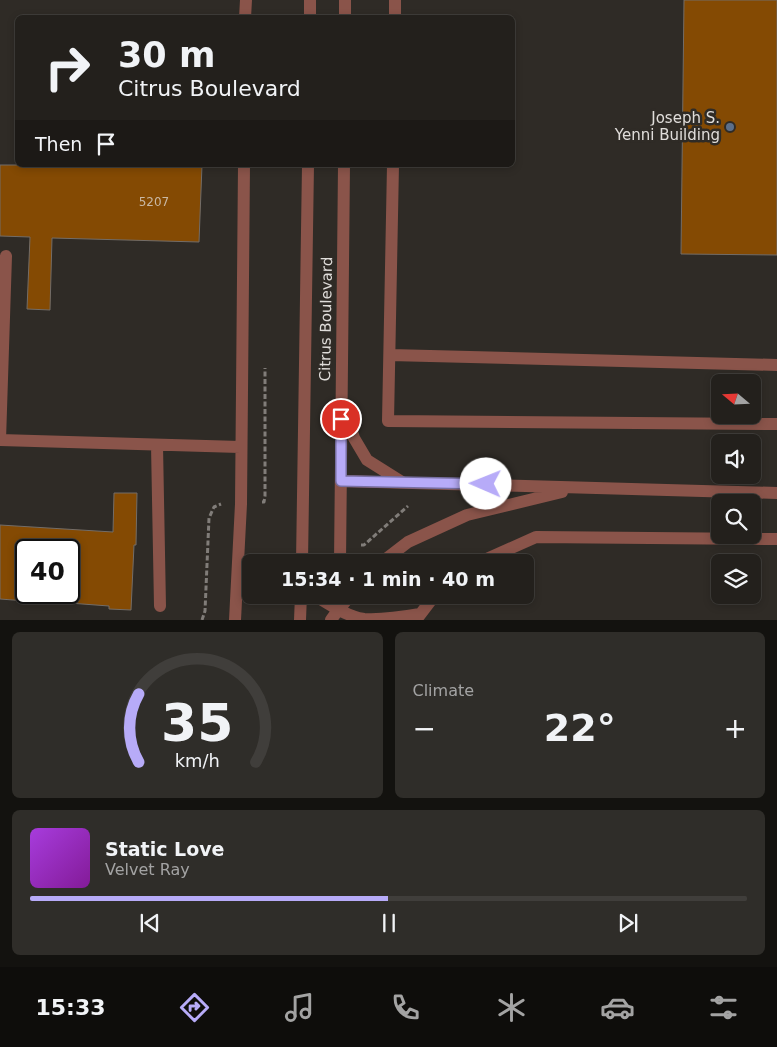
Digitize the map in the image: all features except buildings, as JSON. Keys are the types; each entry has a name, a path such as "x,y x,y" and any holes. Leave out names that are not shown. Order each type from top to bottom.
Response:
{"street":[{"path":"245,15 246,0"},
{"path":"310,0 310,15"},
{"path":"345,0 345,15"},
{"path":"395,0 395,15"},
{"path":"235,620 241,504 240,447 244,167"},
{"name":"Citrus Boulevard","path":"302,554 308,167"},
{"name":"Citrus Boulevard","path":"340,554 344,167"},
{"path":"393,167 388,421 777,424"},
{"path":"6,256 0,440 240,447"},
{"path":"390,355 777,365"},
{"path":"342,402 354,438 368,460 402,482"},
{"path":"157,445 160,606"},
{"path":"341,481 777,494"},
{"path":"392,554 408,542 468,515 577,488"},
{"path":"498,554 536,537 777,539"},
{"path":"300,620 301,604"},
{"path":"323,604 336,616 364,619 418,617 428,604"},
{"path":"336,616 345,604"}],"path":[{"path":"358,545 364,545 408,506"}],"place":[{"name":"Joseph S. Yenni Building","path":"730,127"}],"route":[{"path":"341,419 341,481 486,484"}]}
